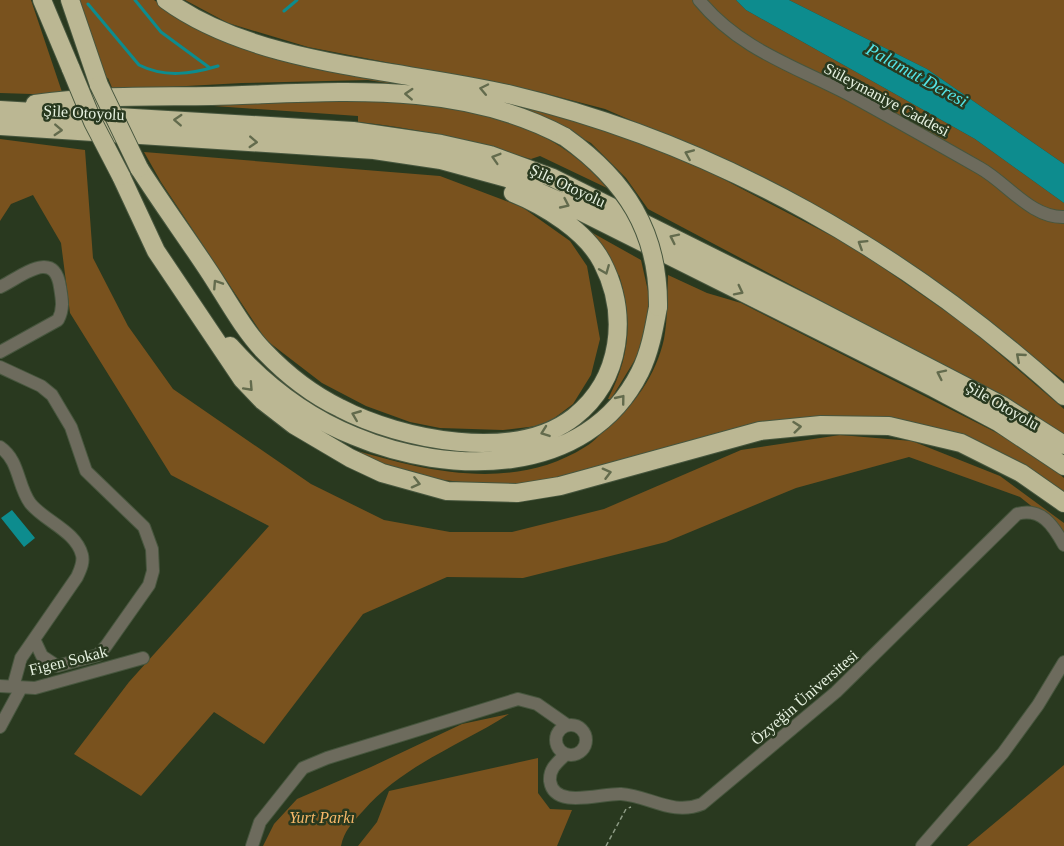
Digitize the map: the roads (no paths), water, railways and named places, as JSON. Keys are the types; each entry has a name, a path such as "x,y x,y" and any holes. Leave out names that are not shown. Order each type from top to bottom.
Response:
{"highway":[{"path":"42,0 93,122 156,251 242,379 262,401 294,425 350,458 391,476 447,491 517,493 560,486 760,431 821,425 889,426 961,443 1022,473 1064,503"},
{"path":"52,0 70,69"},
{"path":"70,0 99,85 140,168 264,351 300,382 340,408 389,428 447,441 490,443 527,438 554,429 573,418 588,404 604,382 613,364 618,342 618,315 601,260 577,232 521,196 470,176 375,150"},
{"path":"166,0 205,23 269,46 355,66 475,87 580,112 720,167 815,216 896,265 974,320 1064,396"},
{"path":"0,109 54,101 363,92 407,94 474,102 506,111 565,136 592,156 617,182 640,218 655,269 658,307 654,331 640,373 618,404 577,438 546,452 488,462 452,462 423,457 355,437 331,425 254,372 228,344 121,176"},
{"name":"Şile Otoyolu","path":"0,109 353,130 430,142 490,155 553,178 810,306 1003,406 1064,445"},
{"name":"Şile Otoyolu","path":"0,126 375,150 441,159 507,178 570,206 998,422 1064,466"}],"street":[{"name":"Süleymaniye Caddesi","path":"699,0 717,21 739,39 846,94 987,172 1042,215 1064,217"},
{"path":"0,287 35,268 51,269 58,277 62,304 58,320 0,352"},
{"path":"0,368 40,386 52,395 71,427 86,471 144,527 152,549 153,571 149,585 98,655 57,666 42,656 34,639"},
{"path":"0,447 14,461 31,503 68,535 83,556 77,577 21,658 0,727"},
{"name":"Özyeğin Üniversitesi","path":"566,754 551,771 550,782 555,792 564,798 620,794 640,797 674,809 690,809 714,795 865,666 1017,514 1028,511 1037,512 1057,532 1064,545"},
{"name":"Figen Sokak","path":"11,687 35,688 143,658"},
{"path":"923,845 1004,753 1038,705 1064,662"},
{"path":"252,846 260,822 303,768 327,758 518,699 537,704 567,725 580,728 586,740 580,753 566,754 559,749 556,740 559,731 567,725"}],"water":[{"name":"Palamut Deresi","path":"736,0 789,0 927,69 1064,164 1064,203 975,139 746,10"},
{"path":"12,510 35,538 24,547 1,518"}],"waterway":[{"path":"135,0 161,32 210,68"},
{"path":"284,11 297,0"},
{"path":"88,4 139,65 168,73 198,71 218,66"}],"park label":[{"name":"Yurt Parkı","path":"322,817"}]}
